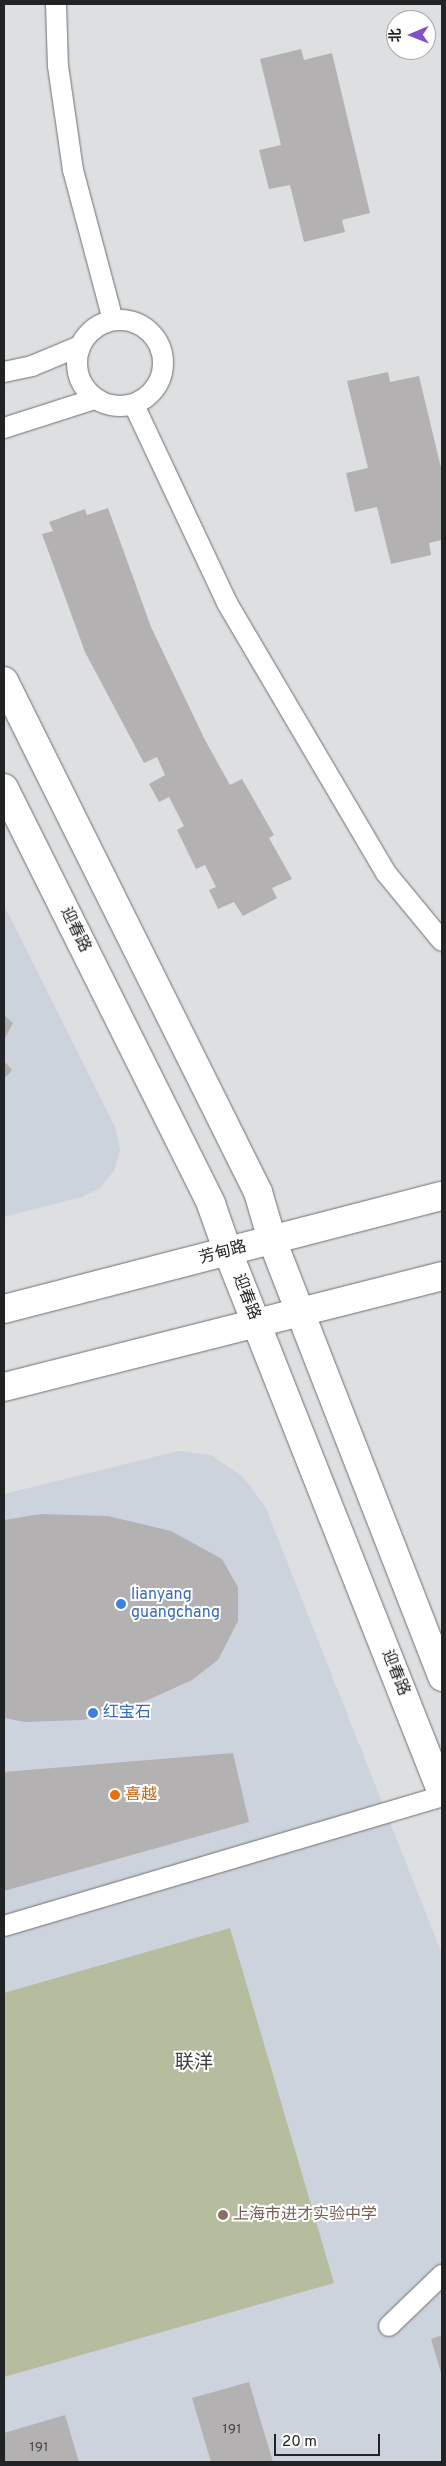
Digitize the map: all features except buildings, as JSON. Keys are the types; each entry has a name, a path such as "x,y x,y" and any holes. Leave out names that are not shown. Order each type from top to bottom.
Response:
{"street":[{"path":"4,681 258,1192 272,1240 299,1312 442,1677"},
{"name":"迎春路","path":"4,788 211,1204 228,1252 442,1794"},
{"name":"芳甸路","path":"4,1309 442,1196"},
{"path":"4,1387 442,1276"}],"lane":[{"path":"56,4 58,66 74,170 113,320"},
{"path":"4,428 95,399 121,407 147,398 160,382 164,361 161,346 141,325 113,320 88,334 80,346 78,376 95,399"},
{"path":"4,372 32,366 80,346"},
{"path":"134,404 227,603 386,873 442,942"},
{"path":"4,1926 442,1794"},
{"path":"389,2326 442,2275"}],"shaded area":[{"path":"4,905 116,1129 120,1151 114,1171 100,1188 82,1197 4,1217"},
{"name":"上海市进才实验中学","path":"179,1451 211,1455 242,1476 265,1506 442,1954 442,2462 4,2462 4,1494"}],"green space":[{"path":"230,1928 334,2283 4,2377 4,1993"}],"place":[{"name":"lianyang guangchang","path":"121,1604"},
{"name":"红宝石","path":"93,1713"},
{"name":"喜越","path":"115,1795"},
{"name":"上海市进才实验中学","path":"223,2215"}],"district":[{"name":"联洋","path":"194,2064"}]}
